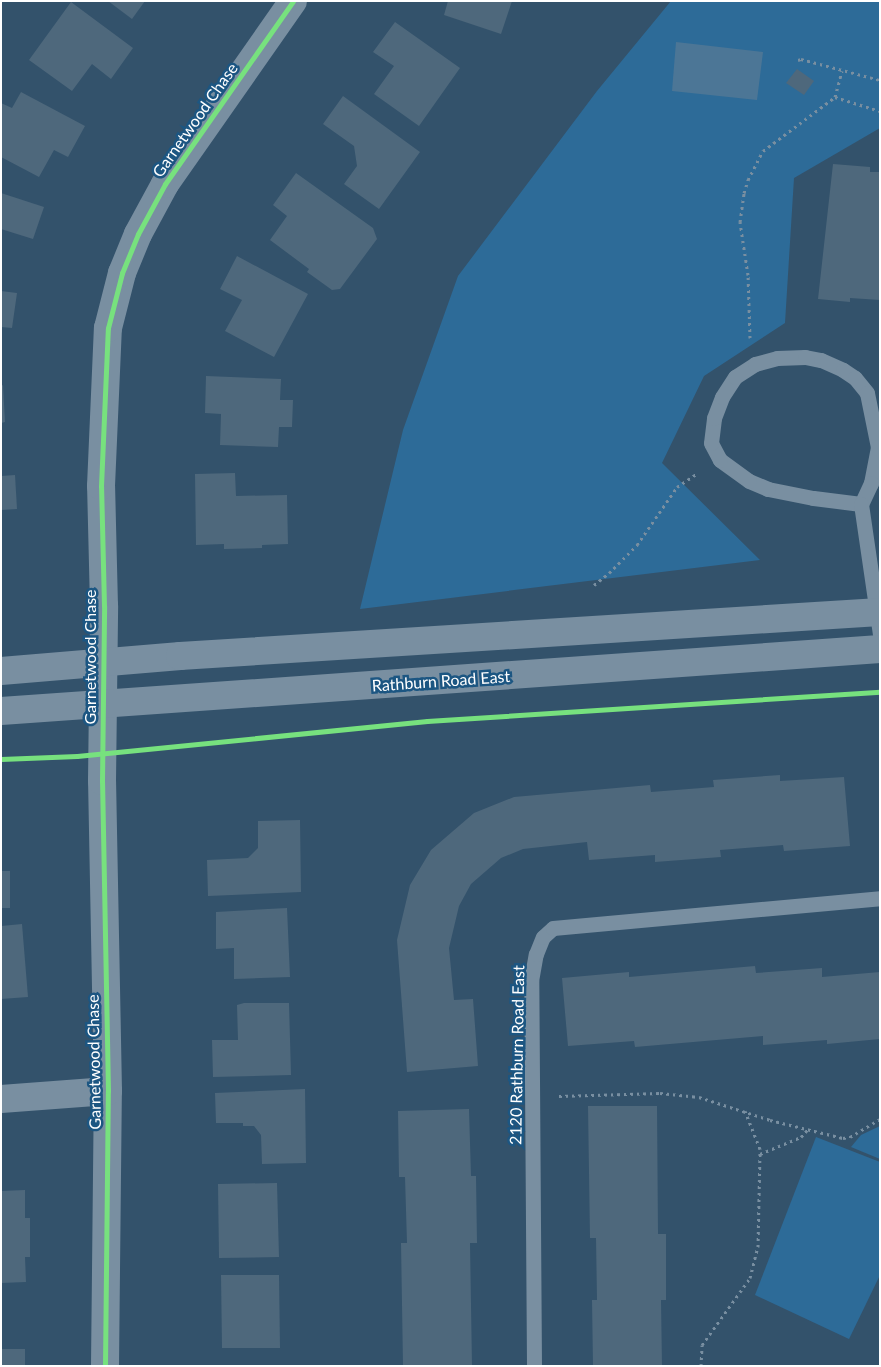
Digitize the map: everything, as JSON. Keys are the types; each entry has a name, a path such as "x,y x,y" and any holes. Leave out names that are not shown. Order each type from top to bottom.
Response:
{"street":[{"name":"Garnetwood Chase","path":"105,1366 108,1091 102,704 104,662 101,486 108,338 122,273 138,234 164,184 293,1"},
{"path":"1,671 104,662 879,620"},
{"name":"Rathburn Road East","path":"1,711 880,649"},
{"path":"1,1099 108,1091"}],"lane":[{"path":"861,504 813,498 768,489 743,477 720,460 711,443 714,418 722,397 735,378 751,366 777,358 805,357 821,360 855,378 867,393 879,447 870,483 861,504 879,620"},
{"name":"2120 Rathburn Road East","path":"534,1366 531,981 536,954 543,937 553,928 880,898"}],"path":[{"path":"798,60 801,59 880,80"},
{"path":"751,366 748,275 740,222 744,193 764,151 835,97 842,71"},
{"path":"835,97 880,111"},
{"path":"594,585 637,545 676,487 720,460"},
{"path":"533,1096 660,1092 699,1097 745,1110 770,1120 808,1128 828,1136 850,1137 880,1119"},
{"path":"701,1366 702,1345 735,1301 750,1278 755,1264 760,1213 760,1154 756,1136 745,1110"},
{"path":"760,1154 801,1137 808,1128"}],"shaded area":[{"path":"671,1 880,1 880,128 794,178 785,323 704,376 662,463 760,560 360,609 403,430 458,276 597,91"},
{"path":"676,42 763,52 757,100 672,91"},
{"path":"880,1126 880,1159 851,1147 861,1135"},
{"path":"816,1137 880,1162 880,1275 849,1339 755,1295"}],"building":[{"path":"108,1 145,1 132,19"},
{"path":"448,1 512,1 501,34 444,15"},
{"path":"71,2 133,48 111,79 92,64 72,91 29,60"},
{"path":"395,22 460,68 419,126 374,94 394,66 373,52"},
{"path":"797,69 814,81 804,95 786,83"},
{"path":"21,92 85,126 68,157 54,150 39,177 1,157 1,103 12,108"},
{"path":"343,96 420,152 379,209 344,184 357,166 354,146 323,124"},
{"path":"833,164 870,167 870,172 880,172 880,300 850,298 850,302 818,299"},
{"path":"296,173 373,228 377,239 340,289 332,290 307,272 309,269 270,240 287,216 273,205"},
{"path":"1,193 44,207 33,239 1,229"},
{"path":"237,256 308,294 274,357 225,331 242,300 220,289"},
{"path":"1,291 17,293 12,328 1,327"},
{"path":"206,376 281,379 280,400 293,400 292,427 279,427 278,447 220,445 221,414 205,413"},
{"path":"3,385 5,422 1,423 1,386"},
{"path":"235,473 236,496 287,495 288,544 262,545 262,548 224,549 224,544 196,545 195,474"},
{"path":"15,475 17,509 1,510 1,476"},
{"path":"780,775 780,781 844,777 850,846 784,851 783,845 720,850 721,857 655,862 655,855 589,860 587,842 523,849 501,858 471,884 459,906 449,948 454,1000 473,999 478,1066 407,1072 397,940 410,885 431,850 474,813 514,797 650,785 651,792 714,787 713,780"},
{"path":"300,820 301,892 208,896 207,860 248,858 258,848 258,821"},
{"path":"1,871 10,871 10,908 1,908"},
{"path":"287,908 290,977 234,979 234,948 216,949 216,912"},
{"path":"22,924 28,997 1,999 1,926"},
{"path":"755,966 756,973 822,968 822,977 880,972 880,1039 827,1044 827,1040 763,1045 763,1036 635,1047 634,1041 568,1046 562,978 629,972 629,977"},
{"path":"244,1003 289,1003 291,1075 213,1077 212,1040 238,1040 237,1005"},
{"path":"305,1089 306,1163 262,1164 261,1135 254,1126 243,1126 243,1123 216,1123 215,1093"},
{"path":"588,1106 657,1106 658,1234 666,1234 666,1300 661,1300 662,1366 593,1366 592,1300 597,1300 596,1238 590,1238"},
{"path":"469,1109 471,1176 476,1176 477,1243 470,1243 472,1366 403,1366 401,1243 407,1243 405,1177 399,1177 398,1111"},
{"path":"277,1183 279,1257 219,1258 218,1184"},
{"path":"25,1190 25,1218 30,1218 30,1257 25,1257 26,1282 1,1283 1,1191"},
{"path":"221,1275 279,1275 280,1348 222,1348"},
{"path":"1,1349 25,1349 25,1366 1,1366"}],"cycle path":[{"path":"105,1366 108,1091 102,781 104,606 101,486 108,328 122,273 138,234 165,184 293,1"},
{"path":"1,759 77,756 427,721 880,692"}]}
